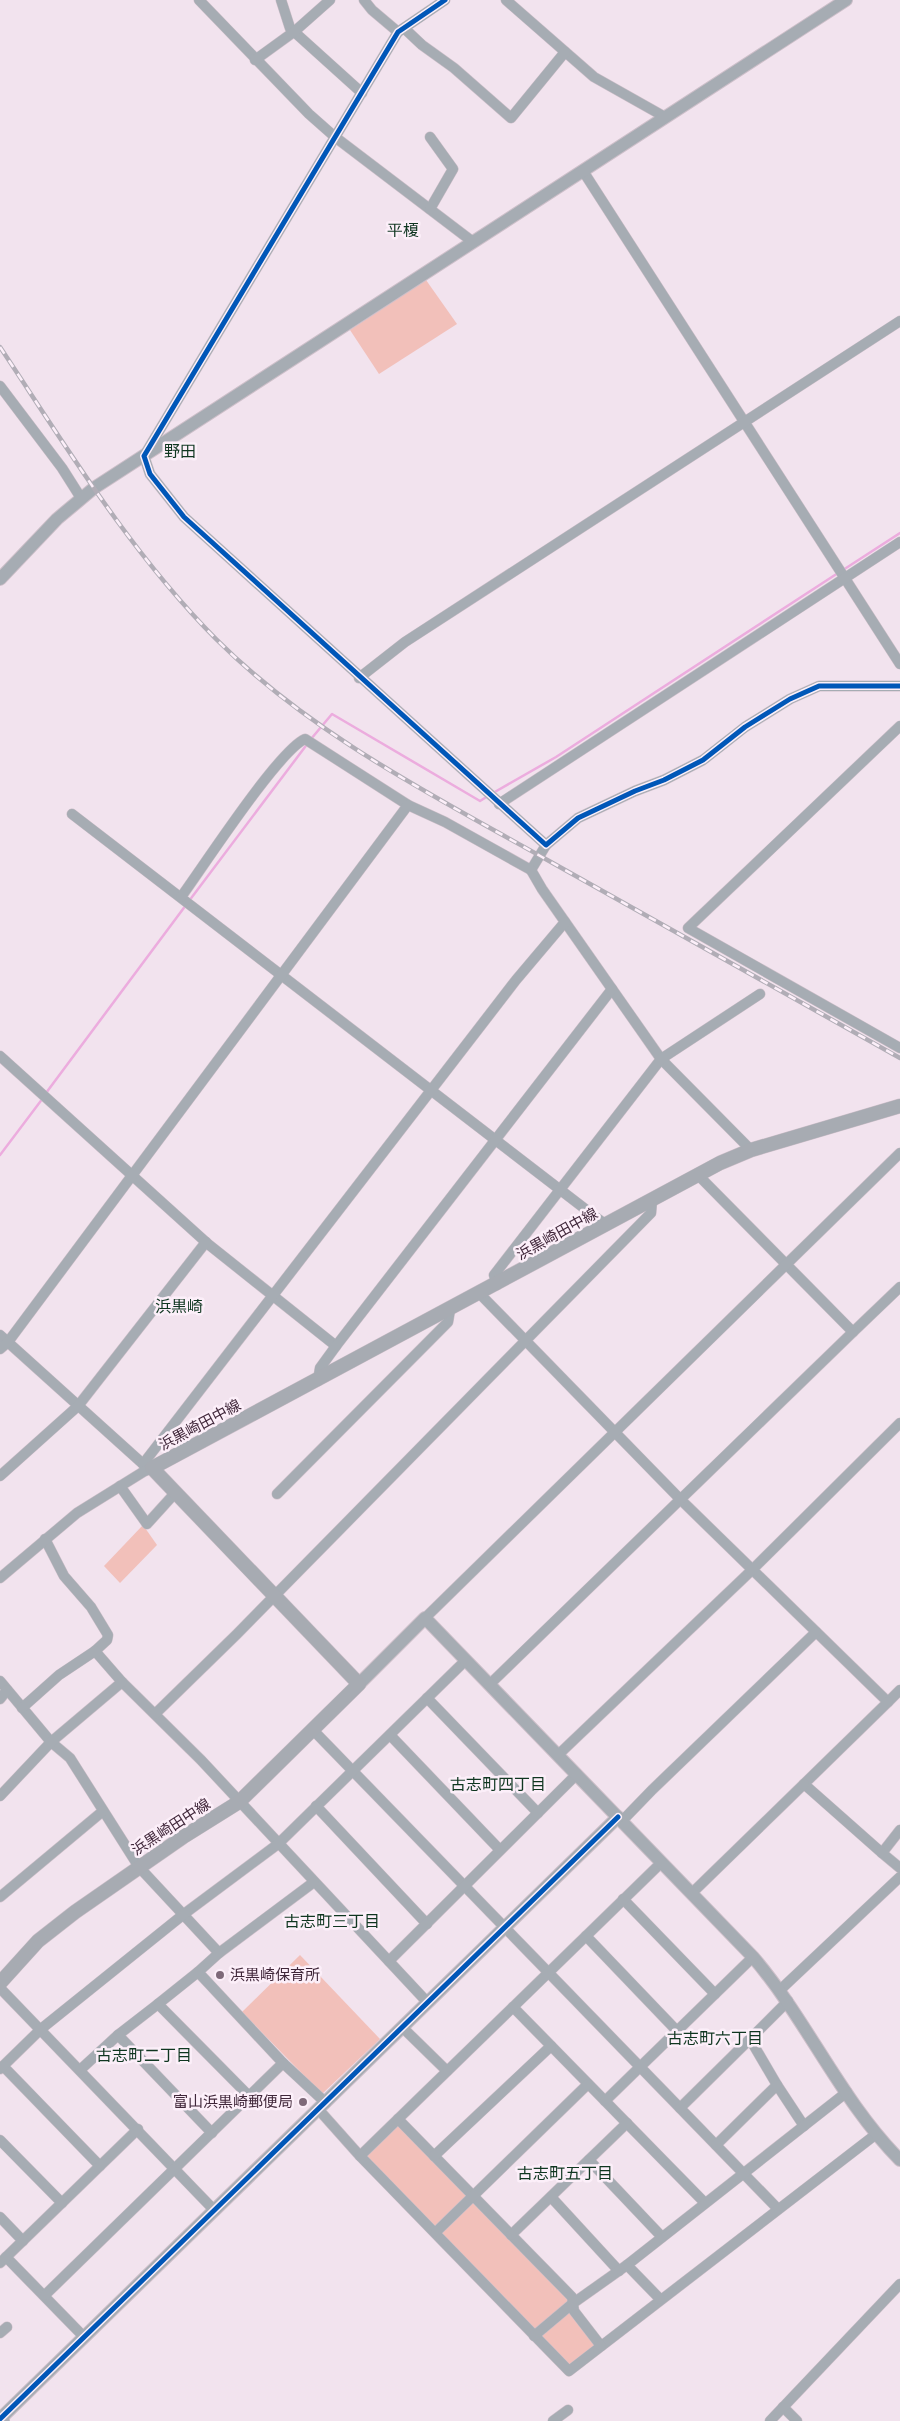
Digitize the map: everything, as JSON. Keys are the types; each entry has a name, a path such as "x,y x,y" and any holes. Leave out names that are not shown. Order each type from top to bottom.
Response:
{"main road":[{"name":"浜黒崎田中線","path":"0,1983 38,1941 140,1866 239,1802 360,1684 176,1492 148,1466 318,1380 698,1175 751,1150 900,1106"}],"street":[{"path":"199,0 256,60 335,137 473,242"},
{"path":"281,0 290,28 362,93"},
{"path":"256,60 295,31 330,0"},
{"path":"364,0 372,10 454,68 511,118 565,52"},
{"path":"445,0 402,30 335,137 144,456 150,474 184,517 498,804 546,845"},
{"path":"506,0 594,77 665,116"},
{"path":"0,579 57,519 81,498 665,116 846,0"},
{"path":"430,137 454,169 430,209"},
{"path":"583,171 846,577 900,664"},
{"path":"359,678 405,642 900,321"},
{"path":"0,386 62,468 81,498"},
{"path":"498,804 900,542"},
{"path":"531,870 546,845 578,818 635,791 664,780 703,760 745,727 805,692 819,686 900,686"},
{"path":"900,726 688,928 900,1048"},
{"path":"181,897 261,786 296,744 305,739 408,805 445,822 531,870 661,1059 751,1150"},
{"path":"148,1466 3,1342 408,805"},
{"path":"72,814 606,1225"},
{"path":"0,1578 77,1513 148,1466 273,1296 516,980 565,922"},
{"path":"318,1380 320,1368 336,1346 612,989"},
{"path":"497,1285 494,1275 661,1059 760,994"},
{"path":"0,1056 130,1176 206,1242 336,1346"},
{"path":"360,1684 900,1153"},
{"path":"698,1175 853,1332"},
{"path":"154,1714 275,1596 651,1213 652,1200"},
{"path":"0,1476 78,1406 206,1242"},
{"path":"490,1684 900,1287"},
{"path":"480,1294 680,1500 888,1702"},
{"path":"277,1494 448,1322 450,1310"},
{"path":"558,1755 752,1570 900,1423"},
{"path":"120,1486 147,1524 176,1492"},
{"path":"22,1708 59,1675 95,1651 107,1640 108,1635 91,1606 64,1576 46,1539"},
{"path":"426,1618 754,1957 784,1995 875,2135 900,2160"},
{"path":"1,2420 505,1928 816,1632"},
{"path":"95,1651 122,1682 239,1802 428,2003"},
{"path":"100,2166 2,2068 41,2029 184,1914 278,1844 466,1660"},
{"path":"0,1681 51,1742 70,1758 140,1866 219,1953"},
{"path":"0,1796 51,1742 122,1682"},
{"path":"0,1699 8,1690"},
{"path":"692,1893 900,1690"},
{"path":"427,1698 538,1812"},
{"path":"313,1730 778,2208"},
{"path":"390,1734 500,1850"},
{"path":"389,1962 577,1774"},
{"path":"804,1784 900,1868"},
{"path":"316,1806 427,1924"},
{"path":"0,1897 103,1811"},
{"path":"882,1853 900,1830"},
{"path":"360,2156 662,1862"},
{"path":"680,2108 750,2039 784,1995 900,1878"},
{"path":"80,2070 118,2035 198,1972 219,1953 314,1882"},
{"path":"623,1899 715,1994"},
{"path":"586,1936 677,2031"},
{"path":"605,2101 754,1957"},
{"path":"198,1972 283,2062 322,2107 360,2156 436,2232 569,2371 875,2135"},
{"path":"0,1988 215,2211"},
{"path":"158,2004 248,2096"},
{"path":"513,2007 705,2203"},
{"path":"403,2028 447,2071"},
{"path":"118,2035 212,2132"},
{"path":"750,2039 804,2126"},
{"path":"434,2156 551,2046"},
{"path":"46,2296 283,2062"},
{"path":"436,2232 588,2084"},
{"path":"716,2144 777,2085"},
{"path":"534,2336 572,2304 623,2268 847,2092"},
{"path":"398,2119 572,2297 574,2311 601,2346"},
{"path":"512,2235 627,2123"},
{"path":"84,2337 46,2296 3,2260 138,2129"},
{"path":"0,2140 62,2203"},
{"path":"589,2160 662,2237"},
{"path":"551,2197 623,2268 660,2300"},
{"path":"0,2217 23,2241"},
{"path":"770,2421 900,2284"},
{"path":"783,2407 797,2421"},
{"path":"553,2421 568,2410"}],"shaded area":[{"path":"426,280 457,324 379,374 350,330"},
{"path":"143,1525 157,1545 120,1583 104,1566"},
{"path":"300,1955 380,2039 322,2094 242,2012"},
{"path":"397,2121 569,2300 602,2351 569,2376 359,2159"}],"waterway":[{"path":"843,570 900,533"},
{"path":"493,793 556,757 838,573"},
{"path":"311,739 332,714 480,801 488,796"},
{"path":"189,901 308,743"},
{"path":"46,1093 186,905"},
{"path":"0,1155 43,1098"}],"railway":[{"path":"0,347 75,461 155,571 216,639 290,703 330,732 413,784 900,1058"}],"cycle path":[{"path":"445,0 398,32 144,456 150,474 184,517 546,845 578,818 635,791 664,780 703,760 745,727 790,699 819,686 900,686"},
{"path":"0,2419 618,1817"}],"place":[{"name":"浜黒崎保育所","path":"220,1975"},
{"name":"富山浜黒崎郵便局","path":"303,2102"}],"district":[{"name":"平榎","path":"403,230"},
{"name":"野田","path":"180,451"},
{"name":"浜黒崎","path":"179,1306"},
{"name":"古志町四丁目","path":"498,1784"},
{"name":"古志町三丁目","path":"332,1921"},
{"name":"古志町六丁目","path":"715,2038"},
{"name":"古志町二丁目","path":"144,2055"},
{"name":"古志町五丁目","path":"565,2173"}]}
